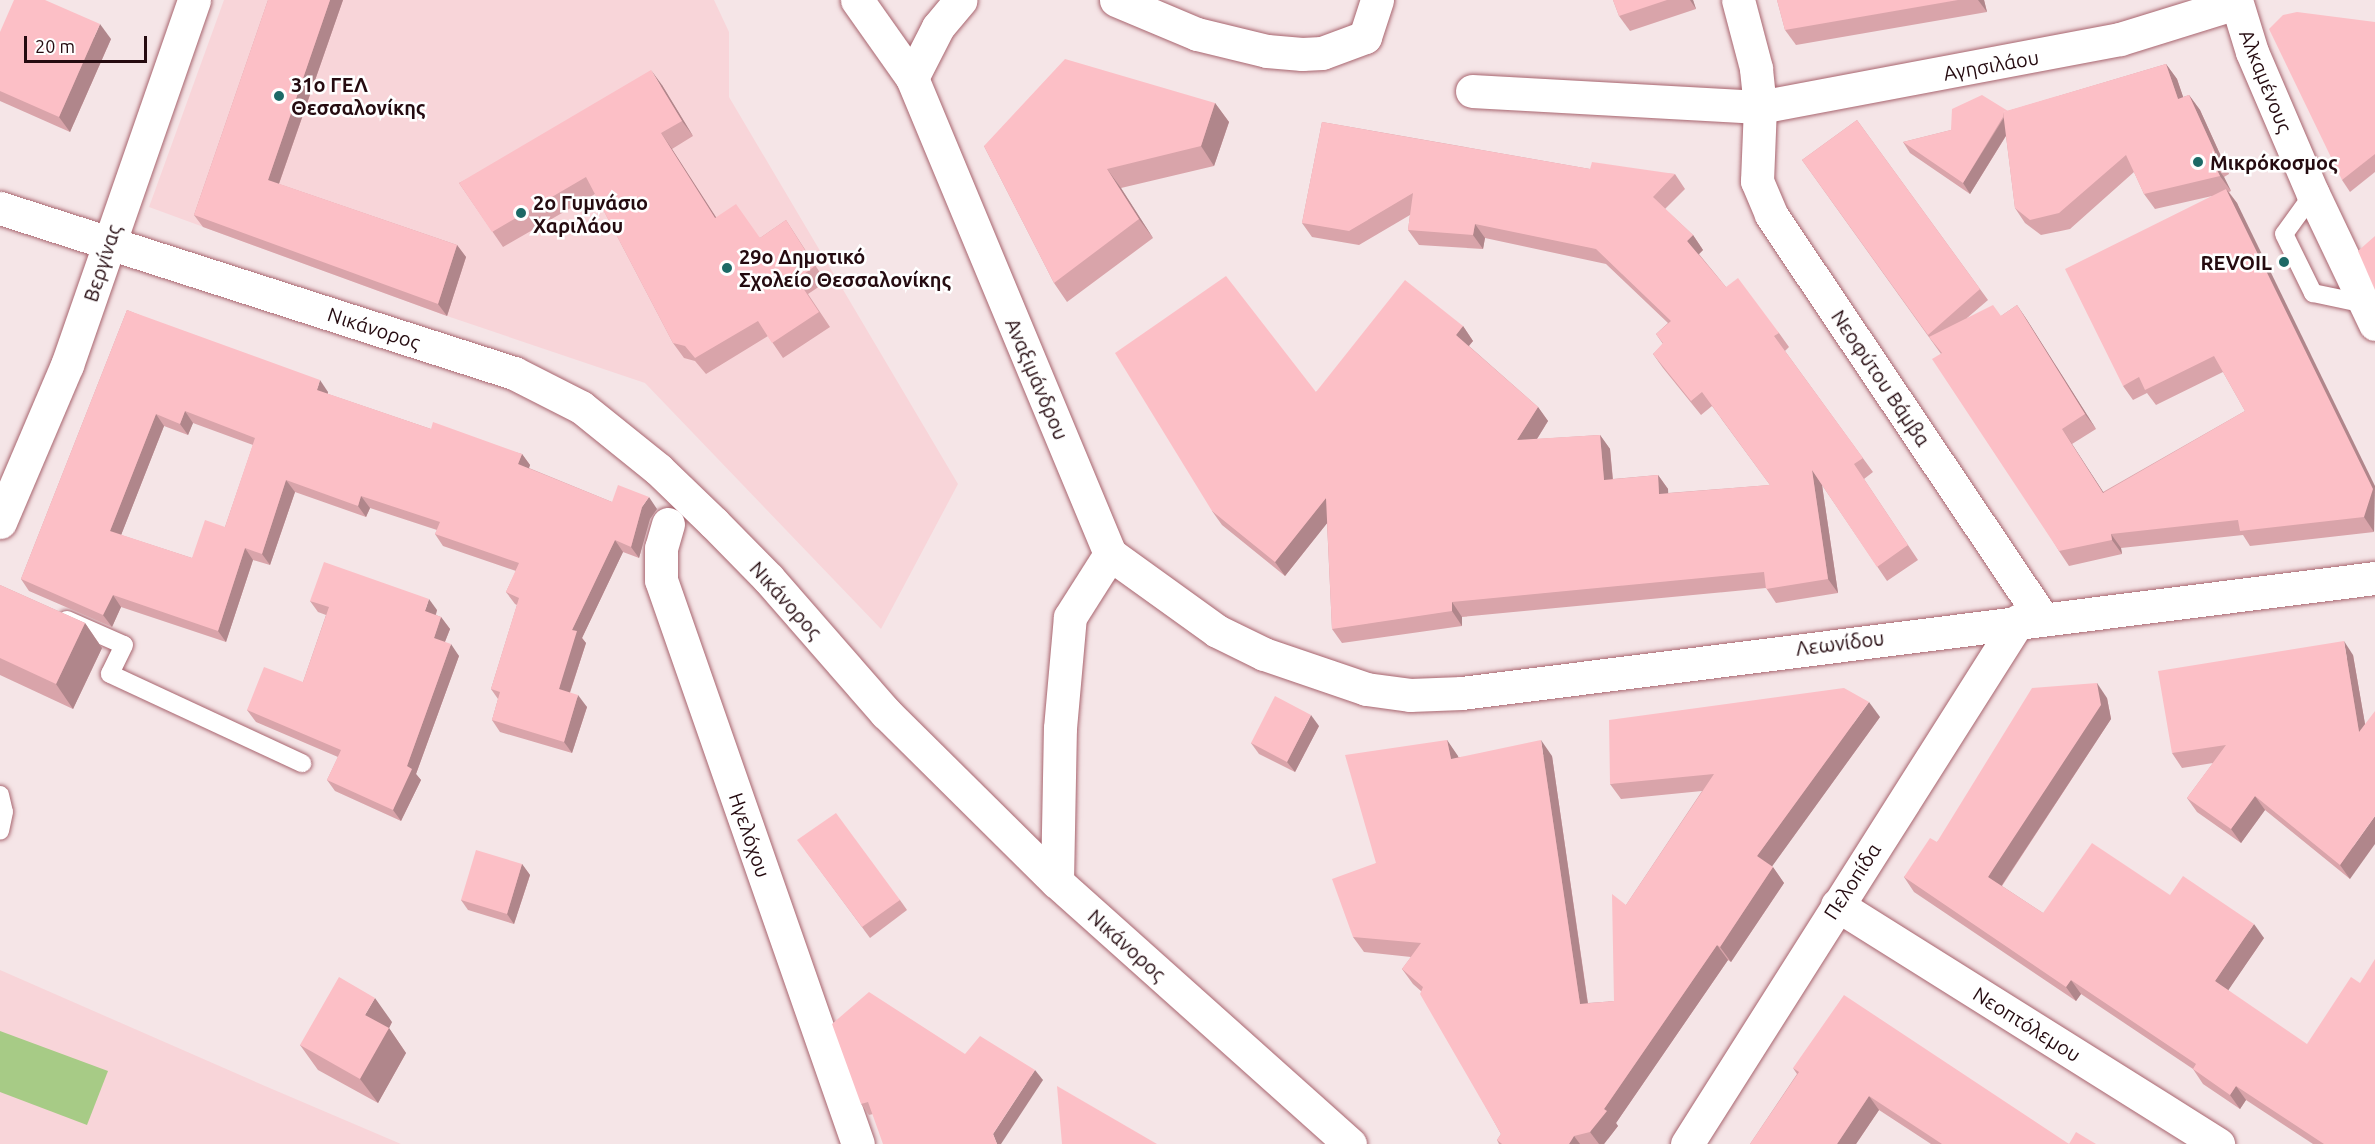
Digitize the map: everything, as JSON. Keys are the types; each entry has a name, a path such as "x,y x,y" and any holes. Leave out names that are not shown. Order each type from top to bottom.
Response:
{"street":[{"name":"Βεργίνας","path":"0,522 67,365 194,0"},
{"name":"Αναξιμάνδρου","path":"857,0 912,78 1110,554"},
{"path":"912,78 938,27 961,0"},
{"path":"1116,0 1197,34 1267,51 1322,52 1365,37 1377,0"},
{"name":"Νεοφύτου Βάμβα","path":"1738,0 1756,68 1757,181 1771,214 2031,619"},
{"name":"Αγησιλάου","path":"1472,91 1758,116 2120,39 2236,1"},
{"name":"Αλκαμένους","path":"2236,1 2252,52 2313,194 2370,314"},
{"name":"Νικάνορος","path":"0,208 514,374 581,407 651,463 714,523 769,579 886,713 1057,882 1350,1144"},
{"name":"Ηγελόχου","path":"668,524 661,548 661,580 858,1144"},
{"path":"1057,882 1060,728 1070,617 1110,554"},
{"name":"Λεωνίδου","path":"1110,554 1218,631 1242,645 1308,670 1387,693 1462,693 2031,619 2375,578"},
{"name":"Πελοπίδα","path":"1687,1144 1837,905 2031,619"},
{"name":"Νεοπτόλεμου","path":"1837,905 2218,1144"}],"lane":[{"path":"2313,194 2284,234 2313,292 2370,314"},
{"path":"51,613 123,645 110,675 302,763"},
{"path":"0,795 4,812 0,831"}],"shaded area":[{"path":"224,0 714,0 729,32 729,97 958,484 881,629 645,383 447,316 149,207"},
{"path":"0,970 265,1086 401,1144 0,1144"}],"green space":[{"path":"0,1031 108,1071 87,1125 0,1092"}],"building":[{"path":"14,0 45,0 100,24 59,117 0,91 0,32"},
{"path":"268,0 330,0 268,180 457,245 438,304 194,215"},
{"path":"1613,0 1667,0 1619,16"},
{"path":"1777,0 1958,0 1785,30"},
{"path":"2297,12 2375,22 2375,154 2342,180 2269,29 2283,15"},
{"path":"1065,59 1215,103 1201,146 1107,169 1139,219 1054,283 984,146"},
{"path":"2166,64 2178,99 2189,95 2218,159 2213,162 2220,176 2144,194 2126,155 2059,213 2030,220 2015,208 2003,112"},
{"path":"651,70 682,121 661,133 715,218 736,204 760,238 786,220 815,266 797,279 819,312 772,343 758,321 695,358 685,346 673,343 586,177 492,232 459,183"},
{"path":"1982,95 2008,111 2003,112 2003,117 1963,183 1903,142 1951,130 1952,109"},
{"path":"1857,120 1980,289 1928,335 1802,160"},
{"path":"1322,122 1590,169 1592,162 1675,174 1653,197 1693,235 1687,241 1726,287 1738,278 1779,333 1774,336 1863,458 1854,464 1908,545 1877,567 1812,470 1828,579 1766,589 1764,572 1452,602 1452,611 1332,629 1326,498 1275,562 1212,511 1115,353 1226,276 1316,392 1405,280 1463,326 1456,335 1538,407 1517,440 1600,435 1604,480 1658,475 1659,494 1770,485 1702,392 1691,401 1653,354 1663,343 1656,334 1671,321 1596,249 1475,224 1473,235 1408,230 1413,193 1349,231 1302,223"},
{"path":"2226,189 2373,489 2364,517 2240,531 2238,520 2111,534 2112,540 2059,551 1932,359 1942,353 1929,337 1993,305 2001,316 2017,305 2085,414 2062,429 2103,493 2245,411 2214,356 2145,390 2139,377 2123,386 2065,269"},
{"path":"2375,236 2375,290 2358,251"},
{"path":"127,310 320,380 317,390 431,429 433,422 522,454 518,464 612,502 618,485 649,497 642,507 631,547 615,540 572,630 577,631 559,689 578,695 564,742 492,720 500,692 491,689 519,598 506,592 519,563 435,534 440,522 361,496 358,506 286,480 262,554 245,548 218,631 113,595 103,615 21,579","holes":["185,411 255,438 225,527 205,520 192,558 110,531 156,414 180,424"]},
{"path":"324,562 429,599 425,611 441,617 434,638 451,644 407,766 412,769 393,810 327,780 341,750 247,710 264,667 303,682 329,607 310,601"},
{"path":"0,585 85,623 56,684 0,658"},
{"path":"2344,641 2359,732 2375,711 2375,816 2340,865 2255,796 2231,829 2187,798 2226,745 2172,753 2158,671"},
{"path":"2097,683 2101,705 1988,877 2043,913 2092,843 2170,895 2183,876 2254,924 2215,981 2307,1044 2351,977 2360,983 2375,959 2375,1144 2324,1144 2236,1086 2230,1095 2193,1069 2196,1064 2071,980 2066,987 1904,877 1930,838 1937,842 2032,688"},
{"path":"1844,688 1869,702 1757,856 1773,867 1720,947 1717,945 1604,1109 1607,1111 1590,1132 1574,1136 1569,1144 1502,1144 1497,1140 1501,1134 1420,994 1423,987 1402,969 1421,943 1353,937 1332,879 1376,863 1345,755 1447,740 1451,759 1541,740 1580,1004 1614,1001 1612,894 1626,905 1714,774 1610,784 1609,720"},
{"path":"1275,696 1311,715 1287,762 1251,743"},
{"path":"836,813 900,900 862,927 797,840"},
{"path":"476,850 522,864 507,914 461,900"},
{"path":"339,977 375,998 365,1015 389,1028 360,1079 300,1045"},
{"path":"869,992 965,1054 980,1036 1035,1070 993,1134 997,1144 883,1144 868,1102 861,1104 832,1024"},
{"path":"1844,995 2069,1144 1942,1144 1869,1096 1837,1144 1750,1144 1799,1072 1793,1068"},
{"path":"1057,1086 1157,1144 1062,1144"},
{"path":"2076,1132 2096,1144 2069,1144"}],"place":[{"name":"31ο ΓΕΛ Θεσσαλονίκης","path":"279,96"},
{"name":"Μικρόκοσμος","path":"2198,162"},
{"name":"2ο Γυμνάσιο Χαριλάου","path":"521,213"},
{"name":"REVOIL","path":"2284,262"},
{"name":"29ο Δημοτικό Σχολείο Θεσσαλονίκης","path":"727,268"}]}
